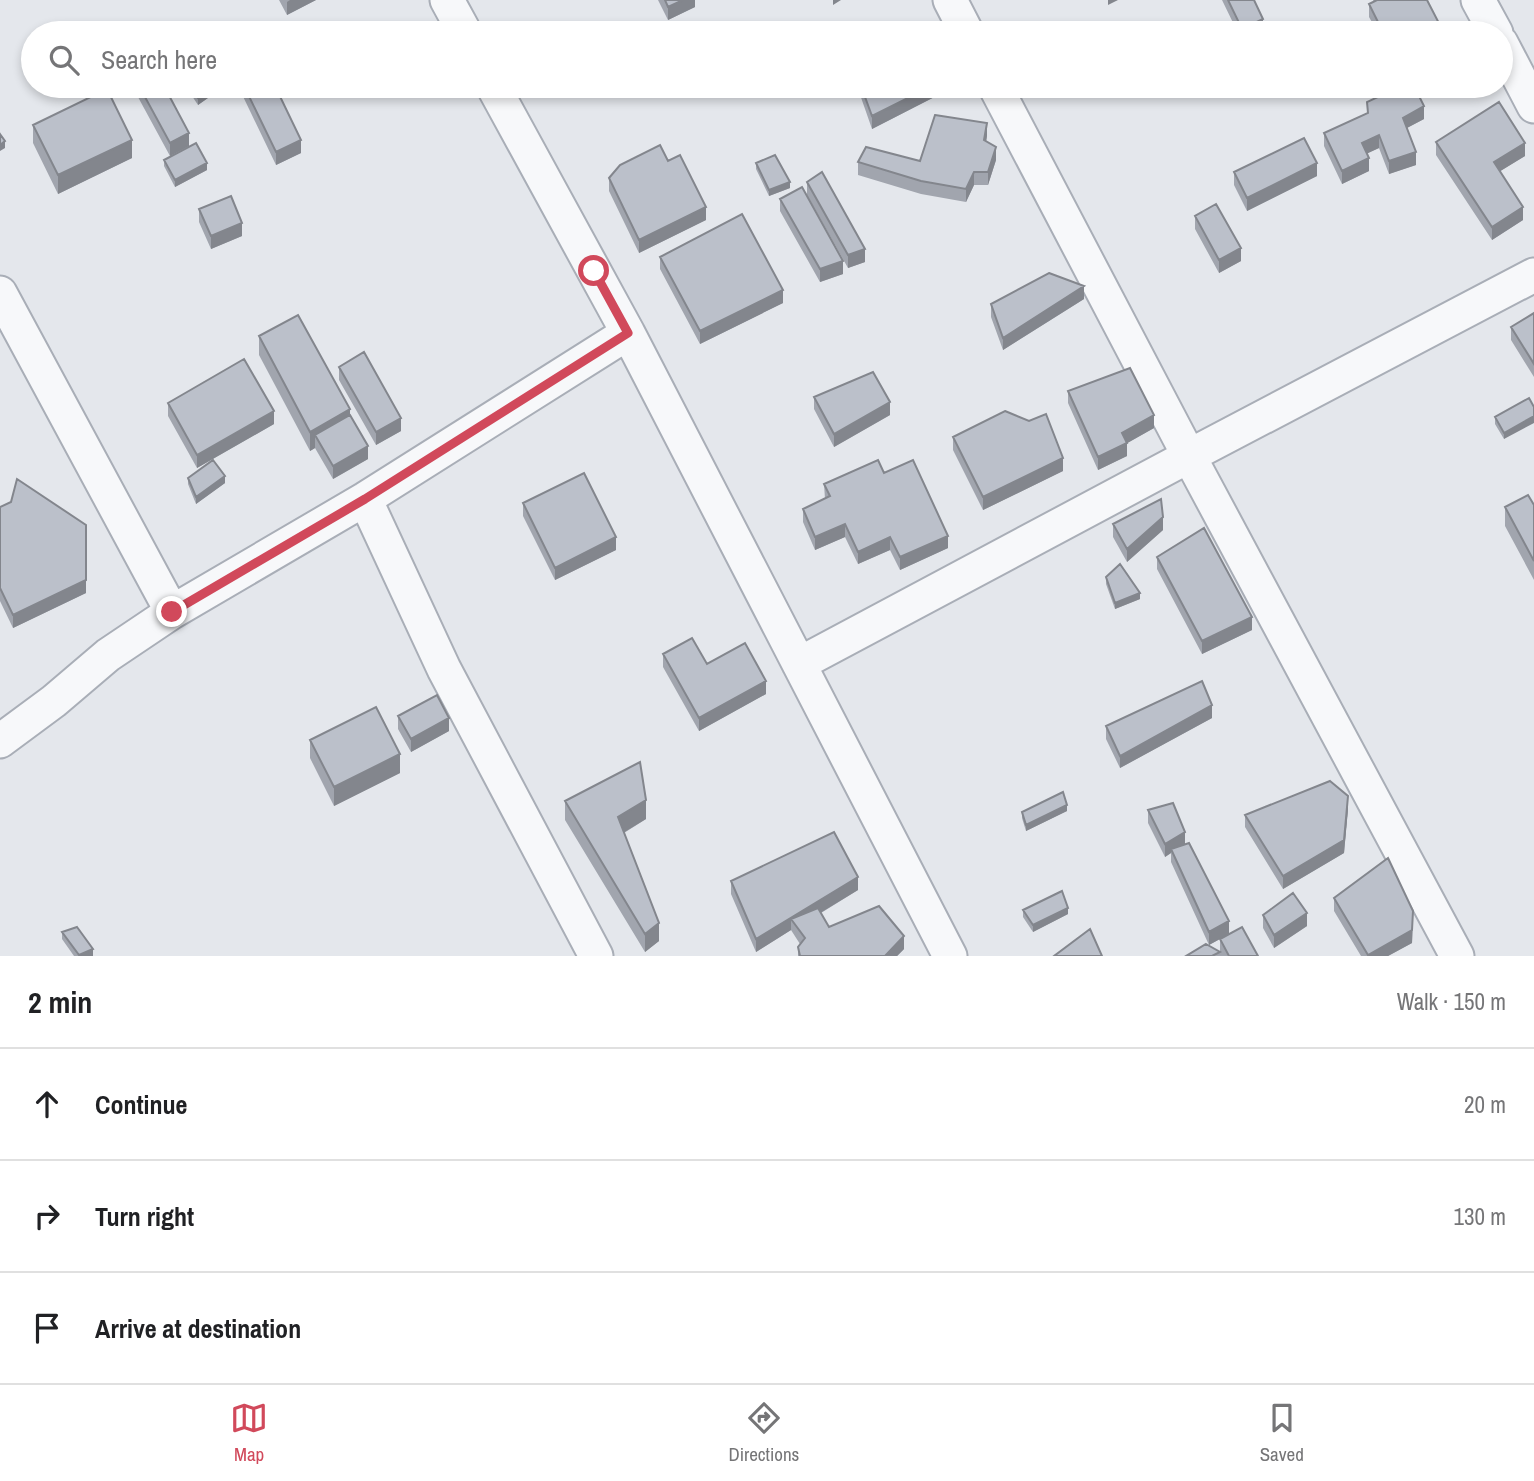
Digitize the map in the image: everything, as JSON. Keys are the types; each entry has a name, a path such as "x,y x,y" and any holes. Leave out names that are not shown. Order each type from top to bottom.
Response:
{"street":[{"path":"447,0 458,21"},
{"path":"950,0 961,21"},
{"path":"1478,0 1489,21"},
{"path":"1513,66 1534,106"},
{"path":"501,98 628,333 950,956"},
{"path":"1001,98 1189,456 1457,956"},
{"path":"799,664 1534,275"},
{"path":"0,293 172,612"},
{"path":"0,741 54,701 107,654 172,612 365,499 628,333"},
{"path":"365,499 444,669 596,956"}],"building":[{"path":"665,0 683,0 668,7"},
{"path":"1228,0 1254,0 1263,19 1238,21"},
{"path":"1377,0 1427,0 1438,21 1378,21 1369,4"},
{"path":"88,98 111,98 132,140 58,175 33,125"},
{"path":"146,98 170,98 189,133 170,143"},
{"path":"250,98 281,98 301,140 276,152"},
{"path":"865,98 908,98 872,116"},
{"path":"1376,98 1420,98 1424,106 1403,118 1416,152 1389,161 1379,135 1362,143 1369,158 1342,171 1324,133 1368,113 1367,102"},
{"path":"1499,102 1525,143 1494,162 1523,207 1492,227 1436,142"},
{"path":"935,115 987,123 984,140 996,147 988,172 974,172 966,189 921,181 858,162 866,147 920,161"},
{"path":"1304,138 1317,163 1247,198 1234,172"},
{"path":"196,143 207,163 175,180 164,160"},
{"path":"660,145 668,161 680,155 706,207 639,240 609,178 620,165"},
{"path":"775,155 790,182 769,190 756,163"},
{"path":"822,172 865,249 848,255 807,182"},
{"path":"802,187 843,261 820,269 780,199"},
{"path":"231,196 242,223 211,236 199,209"},
{"path":"1216,204 1241,248 1219,260 1195,216"},
{"path":"742,214 783,290 700,331 660,257"},
{"path":"1049,273 1084,286 1003,338 991,304"},
{"path":"1534,313 1534,364 1511,327"},
{"path":"298,315 350,409 310,432 259,336"},
{"path":"364,352 401,418 376,432 339,367"},
{"path":"244,359 274,411 197,455 168,403"},
{"path":"1130,368 1154,415 1122,433 1127,443 1098,457 1068,391"},
{"path":"873,372 890,402 834,434 814,397"},
{"path":"1529,398 1534,407 1534,416 1504,433 1495,417"},
{"path":"1005,411 1029,421 1046,414 1063,458 983,497 953,437"},
{"path":"350,415 368,446 333,466 315,435"},
{"path":"213,460 225,476 196,497 188,478"},
{"path":"878,460 884,473 913,460 948,536 900,557 890,537 858,552 845,524 815,537 803,509 830,496 824,484"},
{"path":"584,473 616,537 555,568 523,503"},
{"path":"17,479 86,525 86,580 13,615 0,588 0,507 11,502"},
{"path":"1528,495 1534,505 1534,561 1505,507"},
{"path":"1161,499 1163,517 1127,549 1113,524"},
{"path":"1204,528 1252,617 1202,641 1157,557"},
{"path":"1120,564 1140,593 1115,603 1106,577"},
{"path":"692,638 707,664 745,643 766,681 699,718 663,654"},
{"path":"1202,681 1212,705 1120,756 1106,726"},
{"path":"437,695 449,718 411,739 398,716"},
{"path":"376,707 400,754 334,787 310,740"},
{"path":"640,762 646,800 618,817 659,923 645,934 565,801"},
{"path":"1330,781 1348,796 1344,840 1283,876 1245,815"},
{"path":"1063,792 1067,805 1026,825 1022,812"},
{"path":"1173,803 1185,832 1165,844 1148,810"},
{"path":"834,832 858,877 756,939 731,881"},
{"path":"1189,843 1229,921 1209,932 1171,849"},
{"path":"1388,858 1413,911 1412,930 1368,955 1334,898"},
{"path":"1062,891 1068,908 1033,925 1023,910"},
{"path":"1293,893 1307,913 1274,935 1263,915"},
{"path":"879,906 904,936 885,956 800,956 798,947 805,938 791,919 818,908 829,927"},
{"path":"77,927 93,949 79,955 62,932"},
{"path":"1242,927 1258,956 1229,956 1220,939"},
{"path":"1090,929 1102,956 1054,956"},
{"path":"1206,944 1220,952 1212,956 1186,956"}],"route":[{"path":"172,612 365,499 628,333 594,271"}]}
